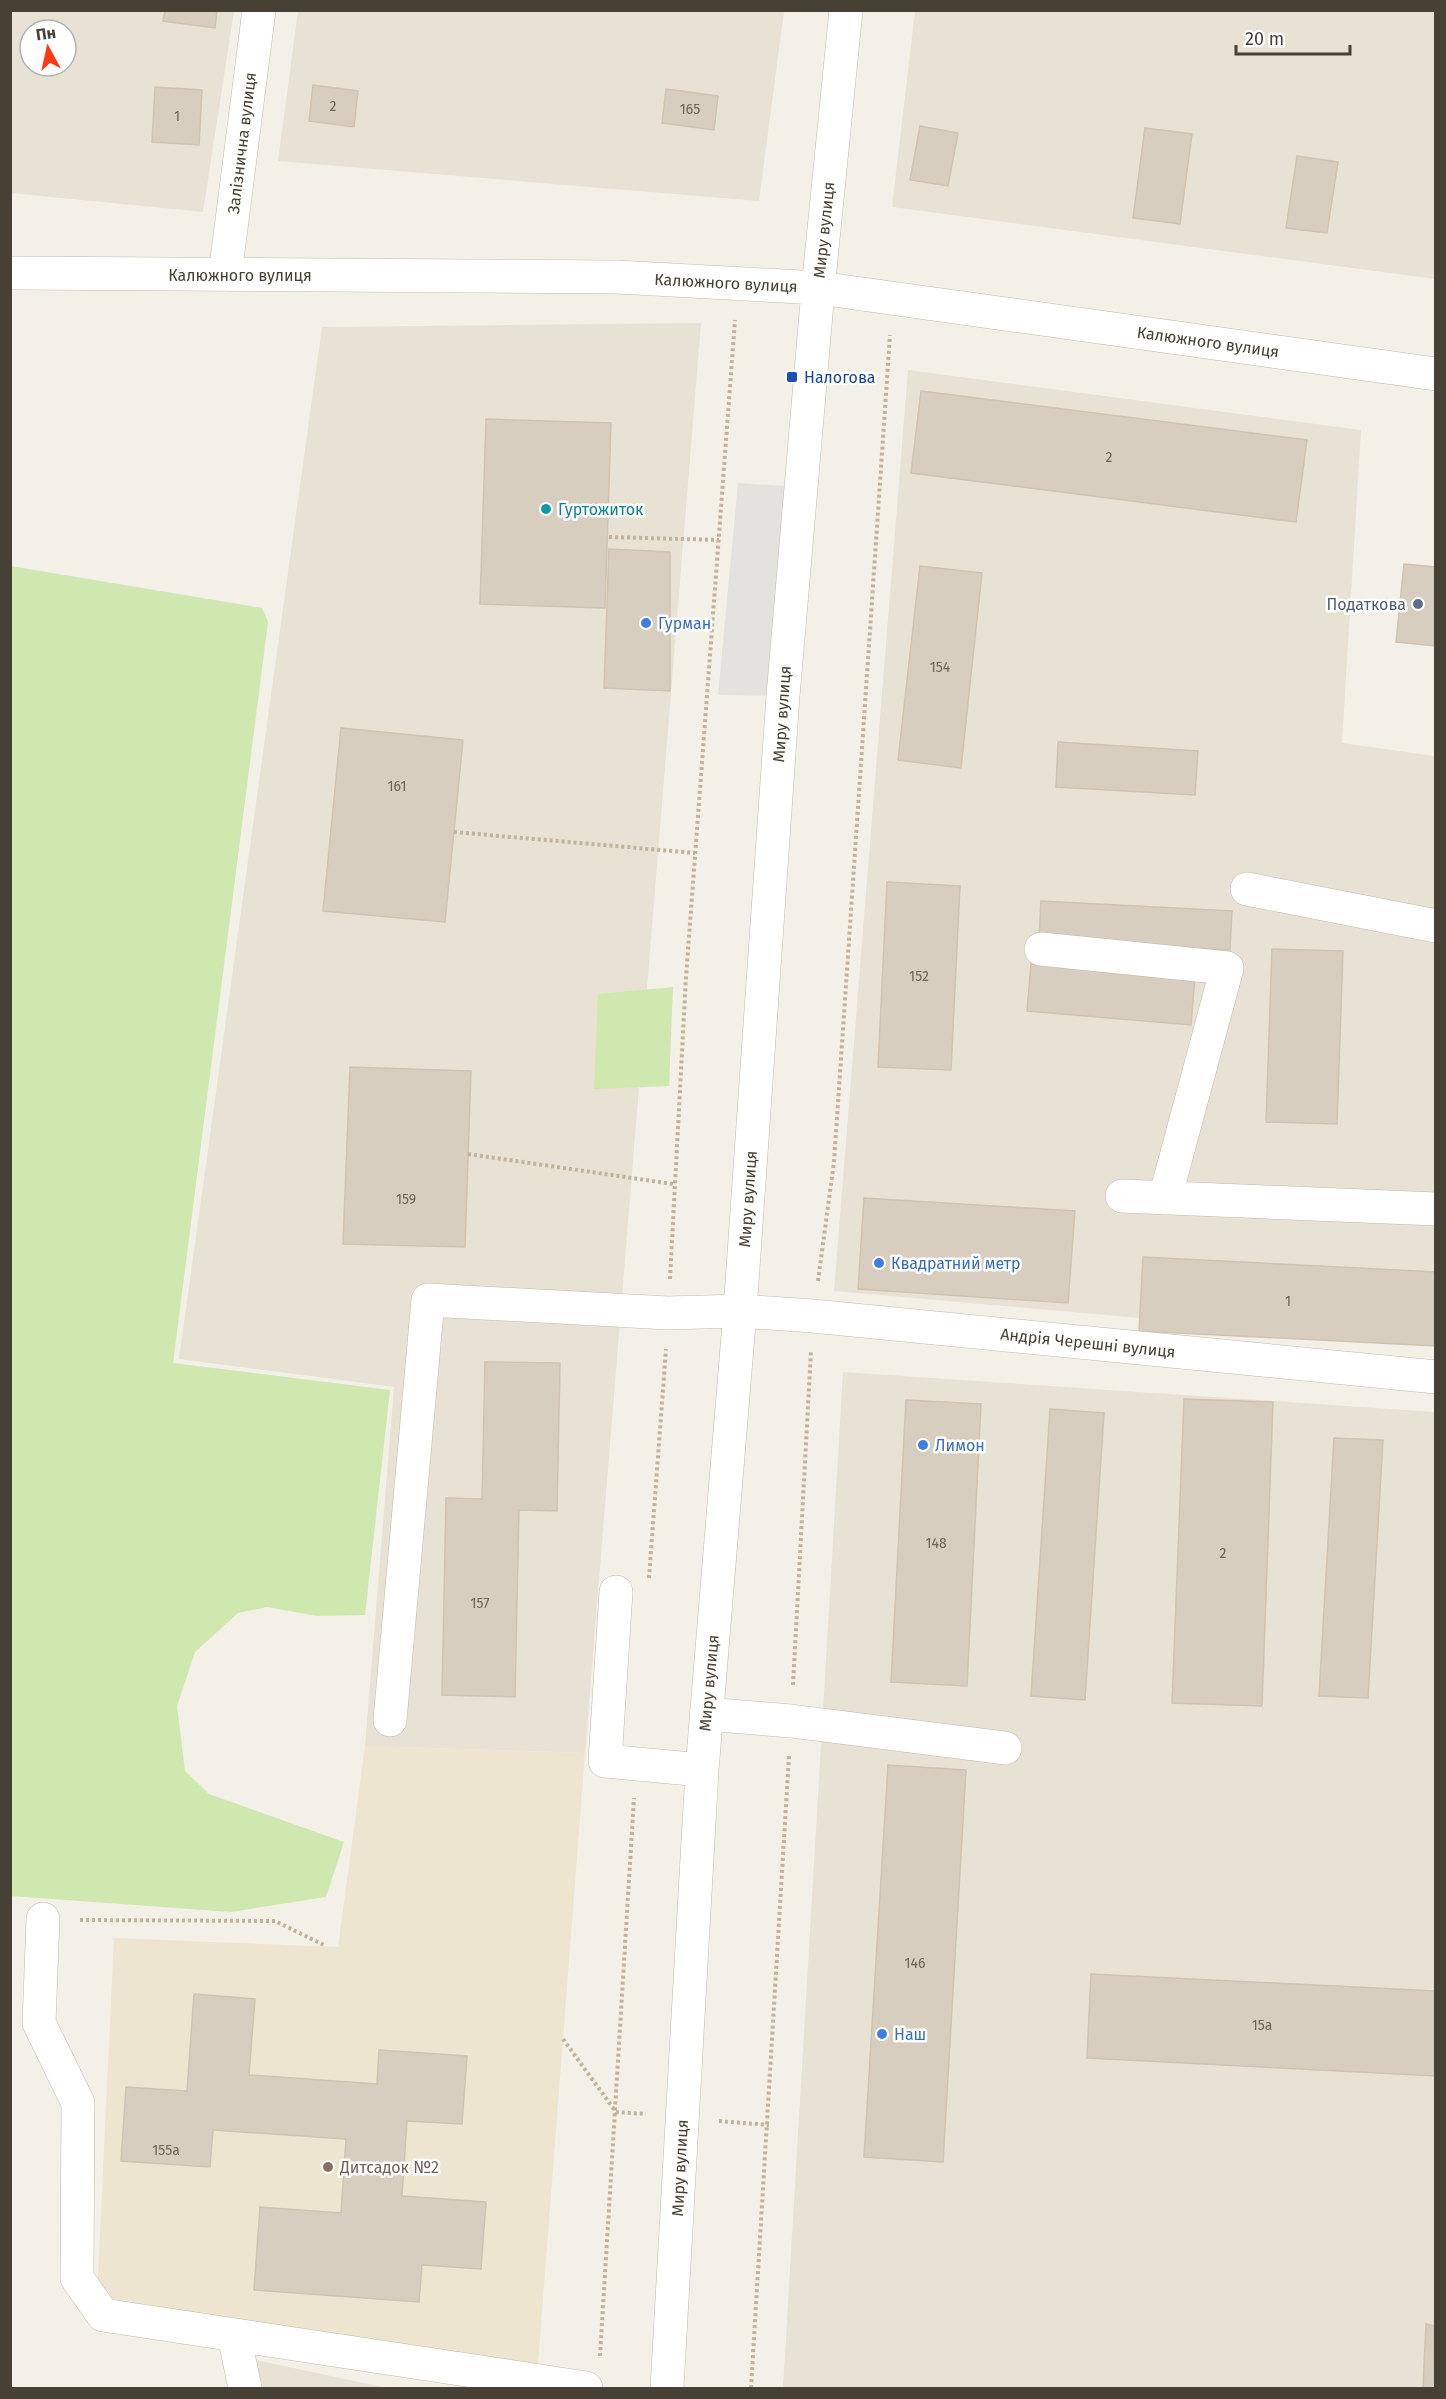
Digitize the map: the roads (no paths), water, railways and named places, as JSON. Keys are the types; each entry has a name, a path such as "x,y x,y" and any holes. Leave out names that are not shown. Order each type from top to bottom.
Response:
{"street":[{"name":"Залізнична вулиця","path":"225,275 259,10"},
{"name":"Миру вулиця","path":"668,2388 706,1714 740,1311 783,696 846,10"},
{"name":"Калюжного вулиця","path":"10,273 617,277 819,288 1436,374"},
{"path":"1247,889 1436,926"},
{"path":"1041,949 1227,968 1165,1198"},
{"path":"1122,1196 1436,1209"},
{"name":"Андрія Черешні вулиця","path":"390,1720 428,1300 668,1313 740,1311 1436,1377"},
{"path":"616,1592 605,1761 702,1770"},
{"path":"706,1714 791,1721 1005,1748"},
{"path":"43,1919 39,2023 78,2103 77,2278 103,2315 586,2388"},
{"path":"234,2335 245,2388"}],"place":[{"name":"Налогова","path":"792,377"},
{"name":"Гуртожиток","path":"546,509"},
{"name":"Податкова","path":"1418,604"},
{"name":"Гурман","path":"646,623"},
{"name":"Квадратний метр","path":"879,1263"},
{"name":"Лимон","path":"923,1445"},
{"name":"Наш","path":"882,2034"},
{"name":"Дитсадок №2","path":"328,2167"}]}
